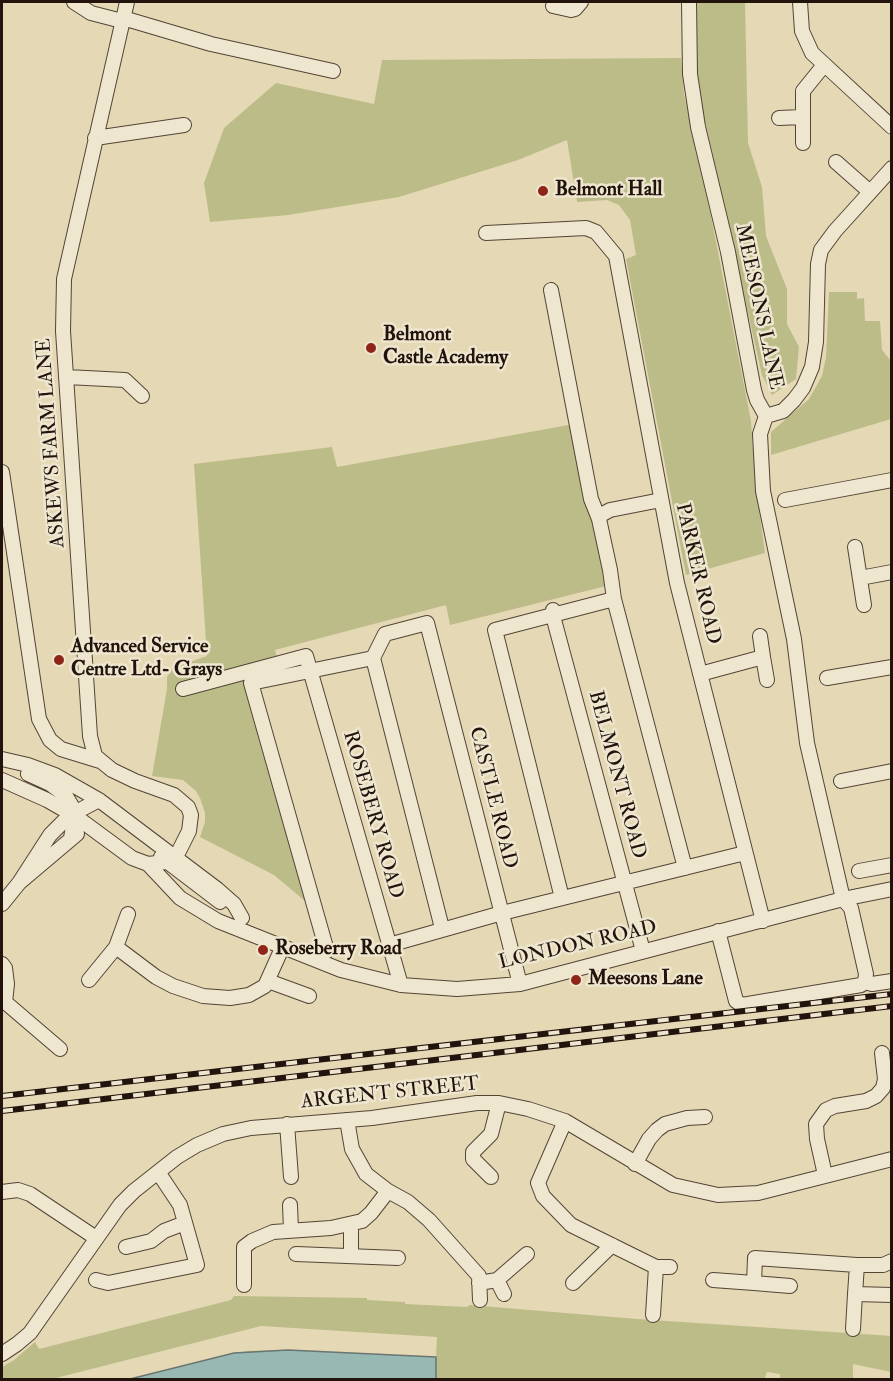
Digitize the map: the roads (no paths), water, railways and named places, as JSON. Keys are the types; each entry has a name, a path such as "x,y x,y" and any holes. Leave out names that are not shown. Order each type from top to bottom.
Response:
{"street":[{"path":"74,2 91,13 211,44 333,71"},
{"name":"ASKEWS FARM LANE","path":"100,761 95,756 90,736 63,331 64,279 127,2"},
{"path":"553,6 570,10 575,9 581,2"},
{"name":"MEESONS LANE","path":"689,2 690,74 698,127 719,213 754,390 766,416 760,434 763,491 794,639 807,743 843,899 851,908 866,974 865,982"},
{"path":"800,2 802,31 812,53 891,127"},
{"path":"803,143 803,91 824,65"},
{"path":"779,118 802,117"},
{"path":"95,138 184,125"},
{"path":"836,162 870,192"},
{"path":"766,416 783,411 803,388 812,367 816,342 818,257 835,231 891,168"},
{"name":"PARKER ROAD","path":"486,233 579,227 591,229 601,237 616,256 677,583 763,921"},
{"path":"551,290 591,499 599,519 614,599 685,868"},
{"path":"67,377 125,380 142,396"},
{"path":"2,472 39,719 50,740 61,749 100,761 112,770 135,781 174,795 188,807 191,815 189,831 182,847 170,859 148,864"},
{"path":"785,500 891,480"},
{"path":"599,519 610,510 661,500"},
{"path":"855,547 864,605"},
{"path":"860,578 891,572"},
{"path":"562,898 495,630 553,613 614,599"},
{"name":"BELMONT ROAD","path":"553,613 643,951"},
{"name":"CASTLE ROAD","path":"373,658 385,634 427,623 520,984"},
{"path":"760,636 767,680"},
{"name":"ROSEBERY ROAD","path":"183,689 306,656 401,985"},
{"path":"700,674 763,657"},
{"path":"327,951 250,683 310,670 373,658 442,928"},
{"path":"827,678 891,667"},
{"path":"2,760 60,790 73,808 75,816 71,838"},
{"name":"LONDON ROAD","path":"2,760 28,765 56,775 99,800 150,836 170,859"},
{"path":"841,781 891,771"},
{"name":"LONDON ROAD","path":"2,780 47,800 75,816 132,858 148,864 180,898 218,921 341,970 401,985 457,989 520,984 718,931 891,889"},
{"path":"47,800 54,821 50,835"},
{"path":"2,904 10,887 50,835 67,818 75,816 80,810 99,800"},
{"name":"LONDON ROAD","path":"115,811 128,830 234,904 242,918 279,944"},
{"path":"10,887 71,838 89,827"},
{"path":"150,836 171,841 189,831"},
{"path":"389,945 442,928 745,853"},
{"path":"860,872 891,865"},
{"path":"89,980 117,943 128,914"},
{"path":"718,931 736,1001 742,1005 861,985 865,982 872,984 891,981"},
{"path":"117,943 164,982 203,996 239,998 259,991 268,981 279,944"},
{"path":"2,964 5,968 7,984 5,1002 60,1049"},
{"path":"268,981 309,996"},
{"path":"825,1175 816,1124 826,1110 835,1106 866,1101 876,1096 883,1088 885,1079 882,1053"},
{"name":"ARGENT STREET","path":"2,1354 30,1334 120,1205 158,1172 197,1145 223,1134 251,1128 347,1120 477,1103 499,1103 528,1109 565,1121 673,1185 718,1195 758,1193 891,1159"},
{"path":"491,1177 473,1158 473,1152 490,1134 499,1103"},
{"path":"635,1164 649,1139 665,1124 687,1118 705,1117"},
{"path":"347,1120 352,1149 366,1174 429,1220 479,1279 480,1300"},
{"path":"565,1121 538,1183 543,1196 571,1225 663,1267 653,1316"},
{"path":"287,1125 291,1178"},
{"path":"96,1280 108,1283 196,1265 180,1205 158,1172"},
{"path":"2,1192 18,1190 30,1194 96,1238"},
{"path":"244,1285 244,1247 252,1241 273,1232 331,1228 362,1221 388,1191"},
{"path":"290,1205 291,1230"},
{"path":"126,1247 151,1241 164,1231 185,1223"},
{"path":"351,1224 351,1256"},
{"path":"573,1283 612,1245"},
{"path":"296,1254 398,1258"},
{"path":"479,1279 497,1280 527,1254"},
{"path":"754,1283 755,1258 857,1265 883,1265 891,1261"},
{"path":"853,1329 857,1265"},
{"path":"497,1280 504,1294"},
{"path":"713,1280 790,1286"},
{"path":"855,1294 891,1295"}],"water":[{"path":"288,1350 436,1357 436,1379 130,1379 234,1353"}],"railway":[{"path":"2,1096 892,994"},
{"path":"2,1111 892,1006"}],"place":[{"name":"Belmont Hall","path":"543,191"},
{"name":"Belmont Castle Academy","path":"371,348"},
{"name":"Advanced Service Centre Ltd- Grays","path":"59,660"},
{"name":"Roseberry Road","path":"263,950"},
{"name":"Meesons Lane","path":"576,980"}]}
